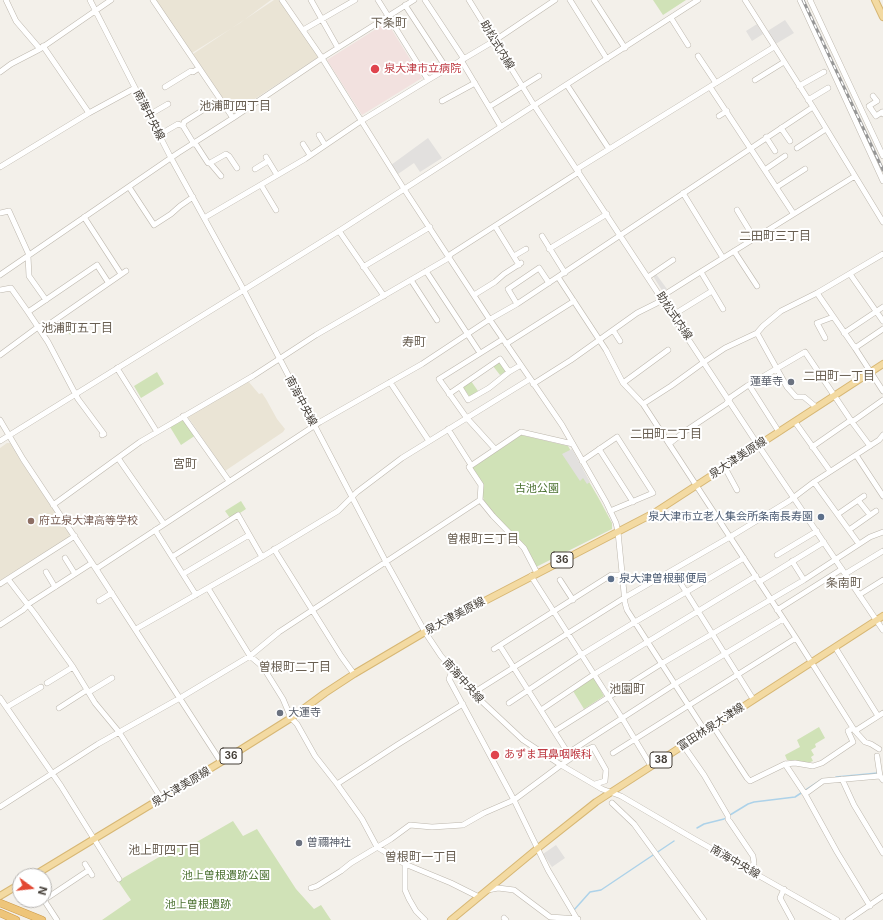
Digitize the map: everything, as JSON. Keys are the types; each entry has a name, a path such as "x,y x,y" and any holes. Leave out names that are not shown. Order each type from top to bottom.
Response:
{"highway":[{"path":"0,903 42,920"},
{"path":"0,913 16,920"}],"main road":[{"path":"875,0 883,17"},
{"name":"泉大津美原線","path":"46,868 222,762 291,718 354,674 425,632 530,576 654,513 724,466 795,422 883,364"},
{"name":"富田林泉大津線","path":"451,920 576,817 610,793 883,616"},
{"path":"0,896 12,889"}],"street":[{"path":"6,0 16,21 42,48 89,113"},
{"name":"南海中央線","path":"90,0 171,158 243,289 386,562 425,632 441,656 473,693 523,740 561,765 610,793 621,796 838,920"},
{"path":"0,72 10,64 42,48 111,0"},
{"path":"152,0 233,118"},
{"path":"282,0 322,58 448,257 562,425 610,511 618,532 621,575 627,610 706,731"},
{"path":"311,0 338,48"},
{"path":"303,30 355,0"},
{"path":"378,0 428,80"},
{"path":"0,275 171,158 322,58 414,0"},
{"path":"425,0 463,59 501,128"},
{"name":"助松式内線","path":"469,0 523,86 758,445 883,630"},
{"path":"204,218 261,185 326,145 361,121 494,41 555,0"},
{"path":"570,0 607,59"},
{"path":"594,0 625,48"},
{"path":"0,441 243,289 339,231 698,0"},
{"path":"745,0 813,107 883,222"},
{"path":"800,0 883,181"},
{"path":"810,0 883,156 874,161"},
{"path":"405,5 447,69"},
{"path":"671,18 688,45"},
{"path":"53,505 157,432 253,376 316,335 426,271 609,149 774,47"},
{"path":"698,56 716,83"},
{"path":"755,80 784,62"},
{"path":"165,87 191,71 193,72 199,68"},
{"path":"799,86 824,72"},
{"path":"489,107 539,76"},
{"path":"442,101 475,82"},
{"path":"567,85 609,149"},
{"path":"710,87 728,111 793,213"},
{"path":"0,168 89,113 135,88"},
{"path":"808,100 828,88"},
{"path":"873,96 877,101 869,106 876,116 882,112 883,114"},
{"path":"149,115 168,104"},
{"path":"96,568 314,426 422,364 517,304 813,107"},
{"path":"183,126 184,122 203,110"},
{"path":"720,116 728,111"},
{"path":"159,135 178,124 183,126 208,163 210,163 221,176"},
{"path":"781,128 790,141"},
{"path":"797,148 826,129"},
{"path":"319,135 326,145"},
{"path":"766,137 775,151"},
{"path":"303,144 310,155"},
{"path":"210,163 226,154 237,168"},
{"path":"766,169 785,156"},
{"path":"255,169 267,159 277,175"},
{"path":"777,187 805,169"},
{"path":"533,384 637,314 657,303 662,298 701,272 793,213 855,176"},
{"path":"261,185 276,210"},
{"path":"129,187 154,225 172,214 193,197"},
{"path":"683,193 723,258"},
{"path":"737,210 754,238"},
{"path":"0,213 9,211 28,255 29,276 46,300"},
{"path":"549,249 607,214"},
{"path":"0,355 38,327 48,325 124,272 84,217"},
{"path":"474,295 520,264 495,226"},
{"path":"363,267 430,227"},
{"path":"339,231 384,296"},
{"path":"542,236 565,273"},
{"path":"514,256 526,249"},
{"path":"734,251 757,286"},
{"path":"643,404 725,348 756,333 781,311 817,293 883,254"},
{"path":"648,277 673,260"},
{"path":"28,312 97,265 108,282"},
{"path":"517,304 508,289 539,268 549,283"},
{"path":"426,271 480,353"},
{"path":"701,272 723,309"},
{"path":"850,274 883,321"},
{"path":"558,277 599,340 624,383 643,404 697,485 796,638 810,663 854,729 865,742 879,749"},
{"path":"411,280 437,320"},
{"path":"0,290 11,288 28,312 76,394 104,434 102,435"},
{"path":"673,315 712,291"},
{"path":"817,293 883,391"},
{"path":"495,449 466,417 439,379 480,353 505,341 574,300"},
{"path":"844,333 883,307"},
{"path":"825,338 817,323 833,317"},
{"path":"855,348 883,329"},
{"path":"614,330 620,341"},
{"path":"756,333 787,387 796,397 804,398 816,407"},
{"path":"624,383 668,350"},
{"path":"669,444 684,432 726,404 749,385 805,352 851,421 870,446"},
{"path":"449,394 500,359 509,372"},
{"path":"460,387 468,400 489,388 509,372 521,365"},
{"path":"117,368 157,432"},
{"path":"136,629 262,557 338,511 352,496 402,458 466,417 530,379"},
{"path":"390,382 429,442"},
{"path":"749,385 779,432"},
{"path":"812,446 883,400"},
{"path":"184,416 229,480"},
{"path":"0,420 23,459 222,762"},
{"path":"795,422 830,471"},
{"path":"448,429 471,465 469,467 481,485 480,500 493,516 524,548 537,573"},
{"path":"471,465 521,432 573,444"},
{"path":"473,693 624,598 730,537 879,440 883,435"},
{"path":"582,461 617,437 653,493 610,511"},
{"path":"599,449 633,502"},
{"path":"856,455 883,496"},
{"path":"118,458 164,524"},
{"path":"724,466 737,490"},
{"path":"814,482 859,544"},
{"path":"838,514 864,496"},
{"path":"0,807 21,792 118,732 180,698 250,656 279,632 443,526 480,500"},
{"path":"858,500 870,515"},
{"path":"849,530 876,511"},
{"path":"172,557 238,514 262,557"},
{"path":"155,530 196,595"},
{"path":"777,555 817,532"},
{"path":"555,731 712,633 804,580 870,537 883,532"},
{"path":"183,574 249,535"},
{"path":"0,584 74,536"},
{"path":"759,582 824,542"},
{"path":"274,549 314,610 341,656 354,674"},
{"path":"777,610 844,571 883,551"},
{"path":"65,558 75,574"},
{"path":"509,703 581,655 744,558"},
{"path":"792,561 804,580"},
{"path":"0,625 23,610 28,604 92,563"},
{"path":"673,571 754,699"},
{"path":"46,572 55,587"},
{"path":"494,649 611,575 621,575"},
{"path":"530,576 622,718 651,766"},
{"path":"541,710 593,675 756,576"},
{"path":"8,579 28,604 73,667 95,703 118,732 161,798"},
{"path":"560,580 572,600"},
{"path":"859,595 883,580"},
{"path":"208,588 250,656 267,674 283,700 291,718 318,760 362,819 377,847 405,864 479,896"},
{"path":"99,601 112,593"},
{"path":"500,646 568,753 675,684 783,619"},
{"path":"613,753 796,638"},
{"path":"713,726 750,781 785,764 795,763 813,766 822,763 853,742 848,731 881,715 835,647"},
{"path":"47,683 73,667"},
{"path":"453,670 449,679 514,800 548,870 572,912 578,919"},
{"path":"59,708 67,699 88,691 112,678"},
{"path":"7,707 41,687"},
{"path":"1,700 61,786 119,879"},
{"path":"337,784 463,704"},
{"path":"588,740 606,770 604,781 595,784"},
{"path":"682,745 704,776 728,815 728,819 753,856 754,863 750,870"},
{"path":"311,888 341,872 351,863 391,839 410,825 432,827 463,825 484,813 514,800 561,765 579,753 593,747"},
{"path":"804,793 823,781 881,774 877,756"},
{"path":"785,764 804,793 837,852 870,906"},
{"path":"842,779 854,805 883,853"},
{"path":"612,803 634,824 704,920"},
{"path":"52,894 69,881 90,872 85,864"},
{"path":"405,864 405,890 408,899 416,911 425,920"},
{"path":"488,890 498,888 514,890 550,917 578,919"},
{"path":"784,889 780,898 792,920"},
{"path":"848,920 883,896"},
{"path":"49,908 56,920"}],"shaded area":[{"path":"155,0 271,0 240,23 192,53"},
{"path":"274,0 279,0 318,55 317,58 235,112 232,112 193,54"},
{"path":"785,20 794,33 774,45 766,32"},
{"name":"泉大津市立病院","path":"387,22 422,78 362,115 327,60"},
{"path":"757,24 763,34 752,41 746,31"},
{"path":"428,138 442,158 420,172 414,163 398,174 391,165"},
{"path":"656,274 667,289 663,292 653,276"},
{"path":"248,381 259,394 262,393 277,419 285,429 283,432 225,471 188,417"},
{"name":"府立泉大津高等学校","path":"7,443 10,443 70,534 69,539 0,582 0,448"},
{"path":"572,449 590,482 587,484 583,478 580,481 562,454"},
{"path":"556,845 565,858 552,867 543,854"}],"green space":[{"path":"653,0 686,0 663,15"},
{"path":"76,325 79,330 70,335 67,330"},
{"path":"500,360 507,371 500,375 493,366"},
{"path":"157,372 164,384 141,398 134,386"},
{"path":"471,381 478,391 470,397 462,386"},
{"path":"185,419 196,435 181,445 170,427"},
{"name":"古池公園","path":"521,435 568,446 612,523 612,529 536,567 484,501 483,485 472,468"},
{"path":"241,501 246,509 240,513 238,512 230,518 225,511"},
{"path":"591,678 594,678 604,696 584,709 573,691"},
{"path":"819,727 825,738 815,744 816,747 811,750 814,755 811,757 813,761 808,763 787,760 785,755 800,747 797,740"},
{"name":"池上曽根遺跡公園","path":"233,821 243,836 257,829 296,889 314,909 321,905 331,920 102,920 131,900 118,881 178,846 181,851"}],"waterway":[{"path":"836,777 878,773"},
{"path":"730,815 754,802 795,797 821,780"},
{"path":"697,828 704,824 727,817"},
{"path":"574,910 590,892 601,890 674,841"}],"railway":[{"path":"803,0 883,170"}],"place":[{"name":"泉大津市立病院","path":"375,69"},
{"name":"蓮華寺","path":"791,382"},
{"name":"泉大津市立老人集会所条南長寿園","path":"821,517"},
{"name":"府立泉大津高等学校","path":"31,521"},
{"name":"泉大津曽根郵便局","path":"611,579"},
{"name":"大運寺","path":"280,713"},
{"name":"あずま耳鼻咽喉科","path":"495,755"},
{"name":"曽禰神社","path":"299,843"}],"district":[{"name":"下条町","path":"389,23"},
{"name":"池浦町四丁目","path":"235,106"},
{"name":"二田町三丁目","path":"775,236"},
{"name":"池浦町五丁目","path":"77,328"},
{"name":"寿町","path":"414,342"},
{"name":"二田町一丁目","path":"839,376"},
{"name":"二田町二丁目","path":"666,434"},
{"name":"宮町","path":"185,464"},
{"name":"曽根町三丁目","path":"483,539"},
{"name":"条南町","path":"844,583"},
{"name":"曽根町二丁目","path":"295,667"},
{"name":"池園町","path":"627,689"},
{"name":"池上町四丁目","path":"164,850"},
{"name":"曽根町一丁目","path":"421,857"}],"park label":[{"name":"池上曽根遺跡","path":"198,905"}]}
